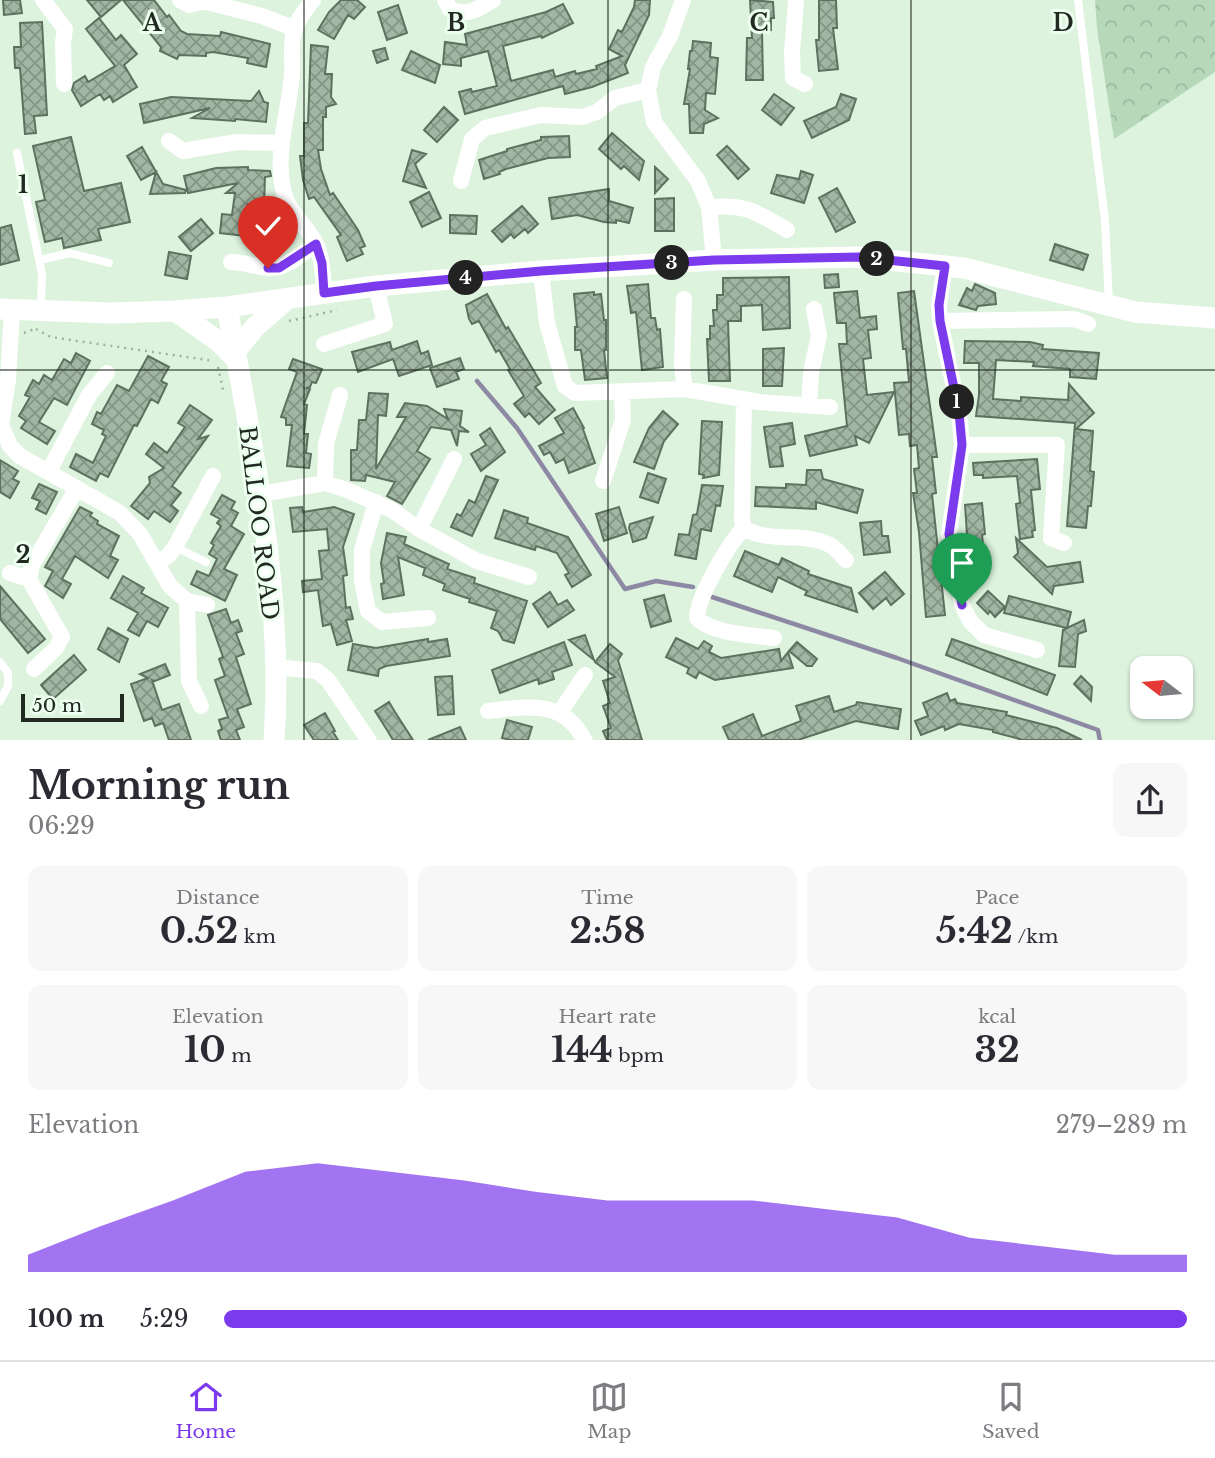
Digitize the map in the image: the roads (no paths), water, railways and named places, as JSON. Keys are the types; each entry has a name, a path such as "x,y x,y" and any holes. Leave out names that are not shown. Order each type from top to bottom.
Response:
{"street":[{"path":"43,0 65,29 64,84"},
{"path":"180,0 189,5 204,1 262,16 295,29"},
{"path":"313,0 295,29 291,45 292,74 282,143 281,181 295,217 316,244 322,263 324,293"},
{"path":"445,0 450,9 464,13 474,12 493,0"},
{"path":"683,0 670,36 653,67 648,90 654,121 698,181 709,207 714,260"},
{"path":"796,0 793,78 806,83"},
{"path":"461,181 472,139 485,128 541,115 582,117 597,112 615,98 648,90"},
{"path":"169,141 183,151 237,142 282,143"},
{"path":"709,207 734,205 747,208 787,230"},
{"path":"231,262 279,268 316,244"},
{"path":"6,309 41,322 111,313 227,307 376,286 541,271 714,260 859,257 945,266 1008,278 1135,312 1215,318"},
{"path":"945,266 939,305 940,321 959,412 962,445 949,534 962,605 970,621 984,635 1037,650"},
{"path":"541,271 547,323 565,386 575,393 685,389 744,399 831,407"},
{"path":"324,344 385,324 376,286"},
{"path":"175,311 218,341 229,357 255,327 287,299"},
{"path":"684,299 682,366 685,389"},
{"name":"BALLOO ROAD","path":"227,307 229,357 260,494 273,606 274,740"},
{"path":"6,309 11,335 8,380 1,415 2,435 20,456 120,513 140,534 170,586 187,601 207,605"},
{"path":"809,405 811,373 819,335 814,309"},
{"path":"940,321 1074,319 1087,324"},
{"path":"49,471 89,395 107,373"},
{"path":"603,481 623,420 622,391"},
{"path":"325,483 326,444 340,395"},
{"path":"744,399 741,520 744,528 762,535 803,537 831,545 846,560"},
{"path":"962,445 1057,445 1051,538 1064,543"},
{"path":"419,529 454,459"},
{"path":"158,562 168,556 175,547 213,476"},
{"path":"260,494 325,483 392,510 419,529 477,561 529,577"},
{"path":"29,579 33,565 77,488"},
{"path":"376,502 362,551 362,580 368,611 382,622 428,618"},
{"path":"744,528 735,537 691,620 716,629 774,638"},
{"path":"10,573 29,579 62,637 56,648 34,669"},
{"path":"187,601 189,681 201,706"},
{"path":"274,667 317,671 328,680 369,740"},
{"path":"560,712 585,675"},
{"path":"488,711 533,706 560,712 571,721 585,740"}],"lane":[{"path":"1078,0 1105,220 1109,305"},
{"path":"17,153 42,274 41,322"},
{"path":"40,260 70,254 109,262"},
{"path":"175,547 206,562"},
{"path":"0,662 8,673 8,686 0,701"}],"waterway":[{"path":"477,381 517,428 625,589 656,581 693,587"},
{"path":"712,597 897,658 1098,730 1100,740"}]}
